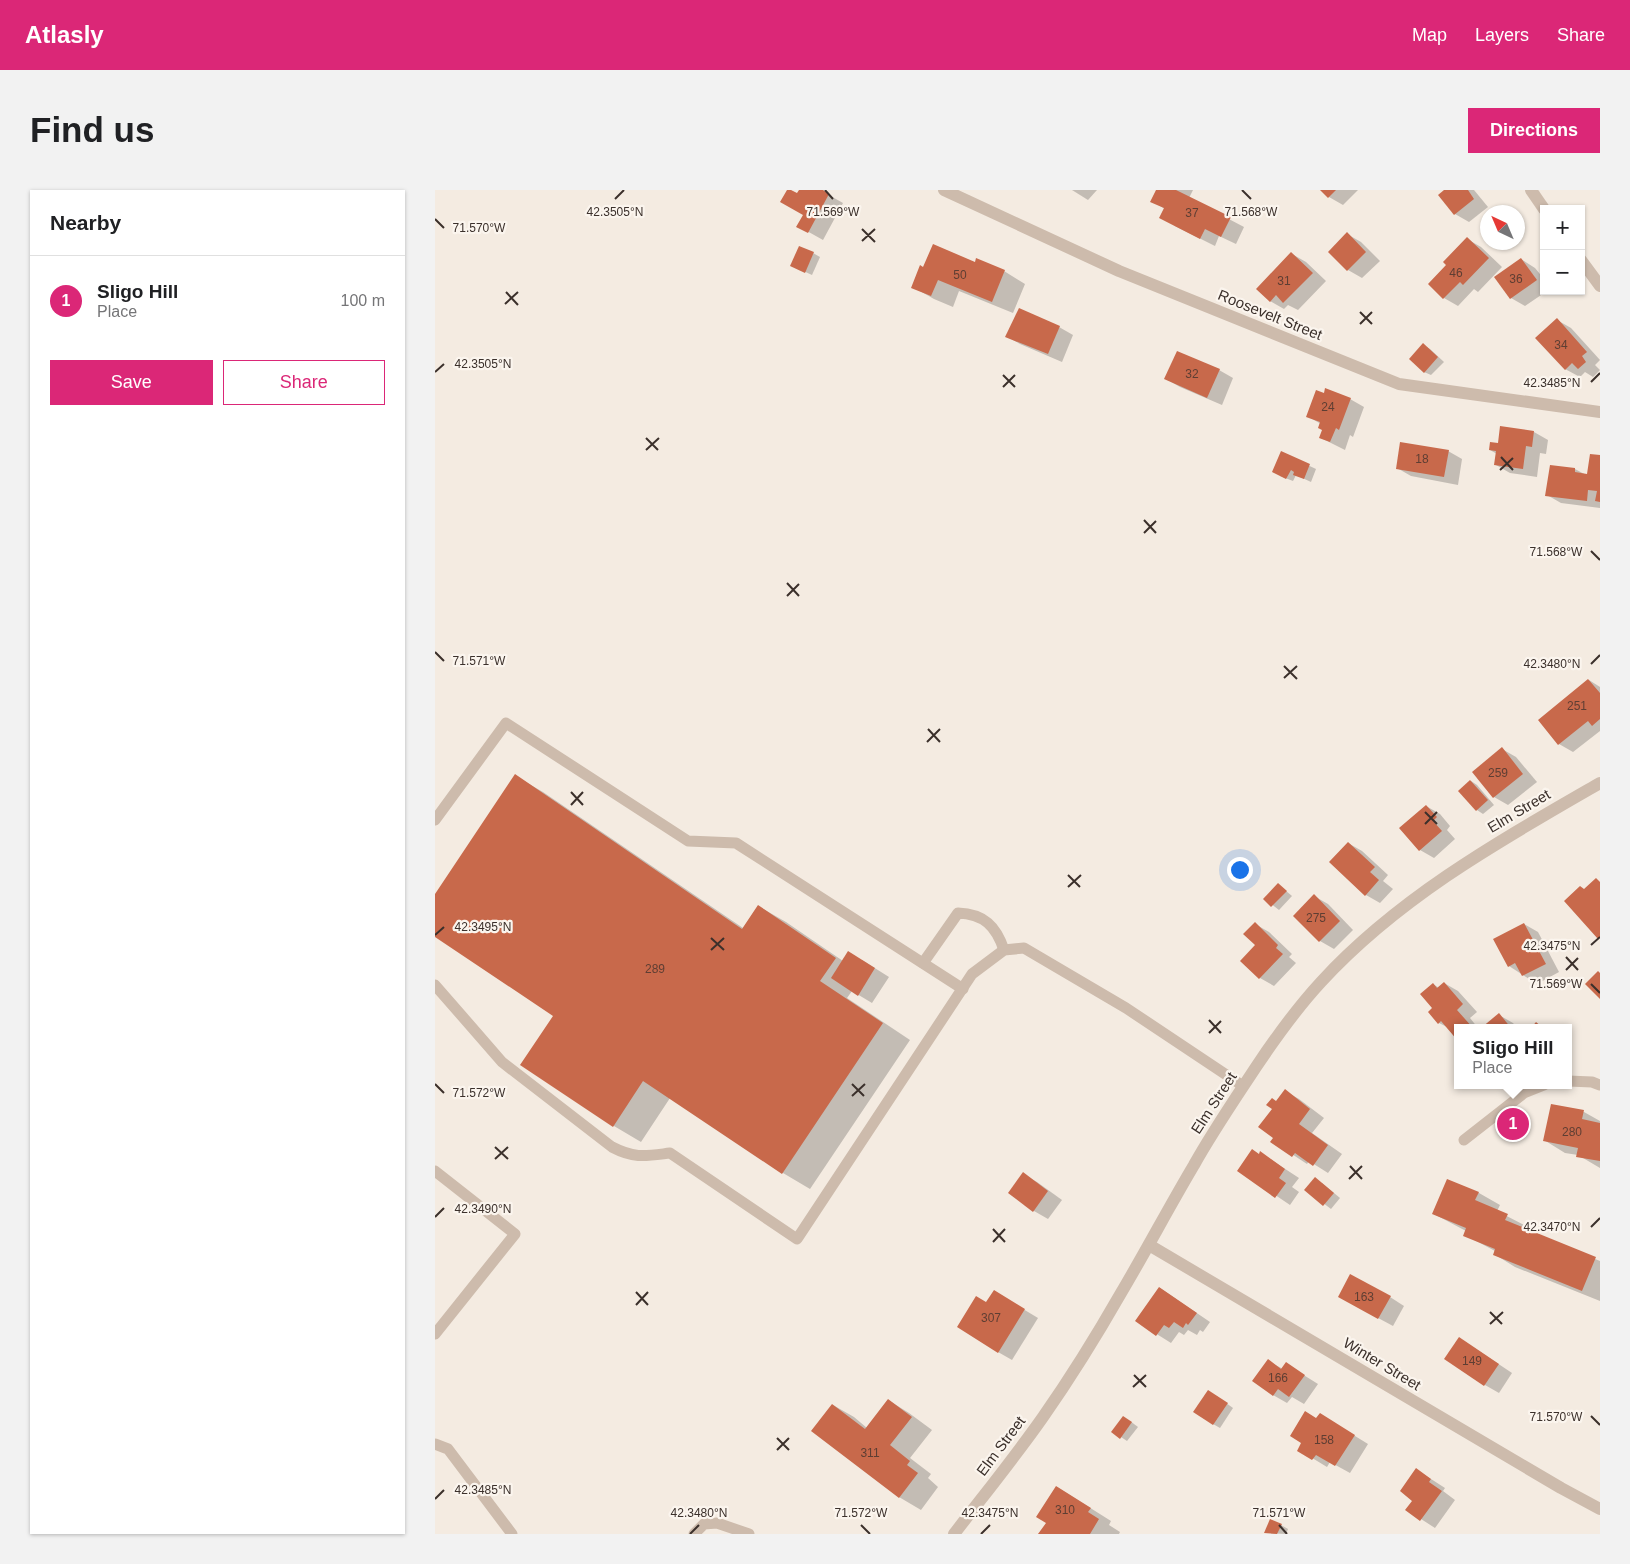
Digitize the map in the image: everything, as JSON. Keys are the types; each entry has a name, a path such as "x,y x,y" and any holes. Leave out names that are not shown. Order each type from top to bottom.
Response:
{"street":[{"name":"Roosevelt Street","path":"944,190 1119,271 1399,384 1600,412"},
{"path":"1531,190 1541,205"},
{"path":"1585,265 1600,286"},
{"name":"Elm Street","path":"954,1534 1042,1418 1120,1296 1195,1163 1243,1086 1285,1025 1321,982 1362,940 1408,903 1506,837 1600,783"},
{"name":"Winter Street","path":"1149,1245 1553,1484 1600,1509"}],"lane":[{"path":"435,820 506,723 688,841 736,843 963,989"},
{"path":"923,963 958,913 969,914 983,919 993,927 1005,950"},
{"path":"435,985 502,1062 612,1147 626,1154 641,1156 670,1153 797,1239 972,974 1005,950 1024,948 1126,1008 1243,1086"},
{"path":"1572,1081 1591,1082 1600,1085"},
{"path":"1464,1140 1524,1093 1534,1089"},
{"path":"435,1171 515,1234 435,1334"},
{"path":"435,1444 448,1449 512,1534"},
{"path":"694,1534 704,1524 717,1523 749,1534"}],"building":[{"path":"787,190 797,193 799,190 823,190 829,194 808,233 796,227 803,215 780,202"},
{"path":"1156,190 1176,190 1231,217 1221,237 1205,229 1200,239 1159,218 1164,208 1150,202"},
{"path":"1320,190 1336,190 1328,198"},
{"path":"1444,190 1468,190 1474,199 1454,215 1438,195"},
{"path":"1347,232 1366,252 1347,271 1328,252"},
{"path":"1467,237 1489,258 1463,285 1460,282 1443,299 1428,284 1446,265 1443,262"},
{"path":"933,244 975,262 976,258 1005,270 992,302 938,280 931,296 911,288 920,265 923,267"},
{"path":"799,246 814,252 805,273 790,266"},
{"path":"1291,252 1313,273 1283,303 1276,295 1270,302 1256,289"},
{"path":"1521,258 1537,280 1510,299 1494,277"},
{"path":"1019,308 1060,326 1048,354 1005,337"},
{"path":"1557,318 1587,352 1582,356 1586,362 1578,369 1572,363 1565,370 1535,338"},
{"path":"1423,343 1438,357 1424,373 1409,359"},
{"path":"1177,351 1220,369 1207,398 1164,379"},
{"path":"1325,388 1351,398 1339,430 1336,428 1330,442 1319,438 1322,430 1318,428 1320,422 1306,417 1316,390 1324,393"},
{"path":"1500,426 1534,431 1532,447 1526,446 1523,469 1494,465 1496,451 1489,450 1490,442 1498,443"},
{"path":"1400,442 1449,450 1444,477 1396,469"},
{"path":"1281,451 1310,464 1304,479 1293,475 1294,472 1291,470 1286,479 1272,472"},
{"path":"1590,454 1600,455 1600,502 1595,501 1597,491 1588,490 1587,501 1545,496 1550,465 1575,468 1575,472 1587,474"},
{"path":"1588,679 1600,693 1600,719 1592,726 1588,721 1558,745 1538,720"},
{"path":"1502,747 1523,774 1493,798 1472,772"},
{"path":"515,774 742,929 758,905 836,958 820,981 883,1023 782,1174 643,1081 613,1127 520,1065 553,1016 435,937 435,894"},
{"path":"1470,780 1488,800 1476,811 1458,791"},
{"path":"1426,805 1437,817 1433,821 1442,831 1419,851 1399,828"},
{"path":"1348,842 1375,867 1370,872 1379,880 1365,896 1329,862"},
{"path":"1596,878 1600,882 1600,937 1598,939 1564,901 1580,886 1584,889"},
{"path":"1278,883 1287,891 1271,907 1263,899"},
{"path":"1314,894 1340,921 1319,942 1293,916"},
{"path":"1255,922 1278,945 1276,948 1283,954 1259,979 1240,961 1255,945 1243,934"},
{"path":"1524,923 1546,964 1522,976 1515,963 1508,967 1493,939"},
{"path":"848,951 875,968 858,996 831,978"},
{"path":"1598,971 1600,973 1600,999 1585,984"},
{"path":"1444,982 1463,1004 1457,1010 1469,1024 1454,1024 1454,1036 1441,1021 1438,1024 1428,1012 1432,1008 1420,994 1433,983 1437,988"},
{"path":"1499,1013 1508,1024 1486,1024"},
{"path":"1285,1089 1310,1109 1299,1124 1328,1145 1313,1166 1295,1153 1292,1157 1270,1142 1273,1138 1258,1127 1272,1109 1266,1105 1272,1098 1276,1101"},
{"path":"1551,1104 1584,1110 1582,1119 1600,1123 1600,1161 1576,1157 1578,1148 1543,1141"},
{"path":"1252,1149 1259,1154 1260,1151 1285,1169 1279,1178 1286,1183 1275,1198 1237,1171"},
{"path":"1023,1172 1048,1191 1033,1212 1008,1193"},
{"path":"1315,1177 1334,1193 1323,1206 1304,1190"},
{"path":"1447,1179 1479,1192 1475,1200 1508,1214 1505,1220 1596,1257 1582,1291 1493,1255 1495,1249 1463,1236 1466,1228 1432,1214"},
{"path":"1350,1274 1391,1296 1378,1319 1338,1297"},
{"path":"1159,1287 1197,1313 1188,1325 1186,1323 1183,1328 1174,1322 1169,1328 1164,1325 1156,1336 1135,1321"},
{"path":"994,1290 1025,1309 998,1353 957,1327 976,1296 986,1302"},
{"path":"1459,1337 1499,1364 1484,1386 1444,1359"},
{"path":"1268,1359 1281,1369 1286,1362 1305,1375 1289,1397 1278,1389 1273,1396 1252,1381"},
{"path":"1208,1390 1228,1403 1213,1425 1193,1412"},
{"path":"888,1399 912,1417 890,1445 910,1461 907,1465 918,1473 899,1498 811,1431 832,1404 865,1429"},
{"path":"1305,1411 1316,1418 1320,1413 1355,1435 1335,1466 1316,1455 1312,1460 1297,1451 1301,1443 1290,1436"},
{"path":"1123,1416 1132,1422 1120,1439 1111,1432"},
{"path":"1416,1468 1431,1479 1429,1482 1442,1491 1420,1521 1405,1510 1412,1501 1400,1491"},
{"path":"1056,1486 1091,1508 1088,1512 1099,1519 1090,1534 1038,1534 1046,1523 1036,1517"},
{"path":"1270,1519 1282,1524 1277,1534 1264,1533"}],"place":[{"name":"Sligo Hill","path":"1513,1124"}]}
